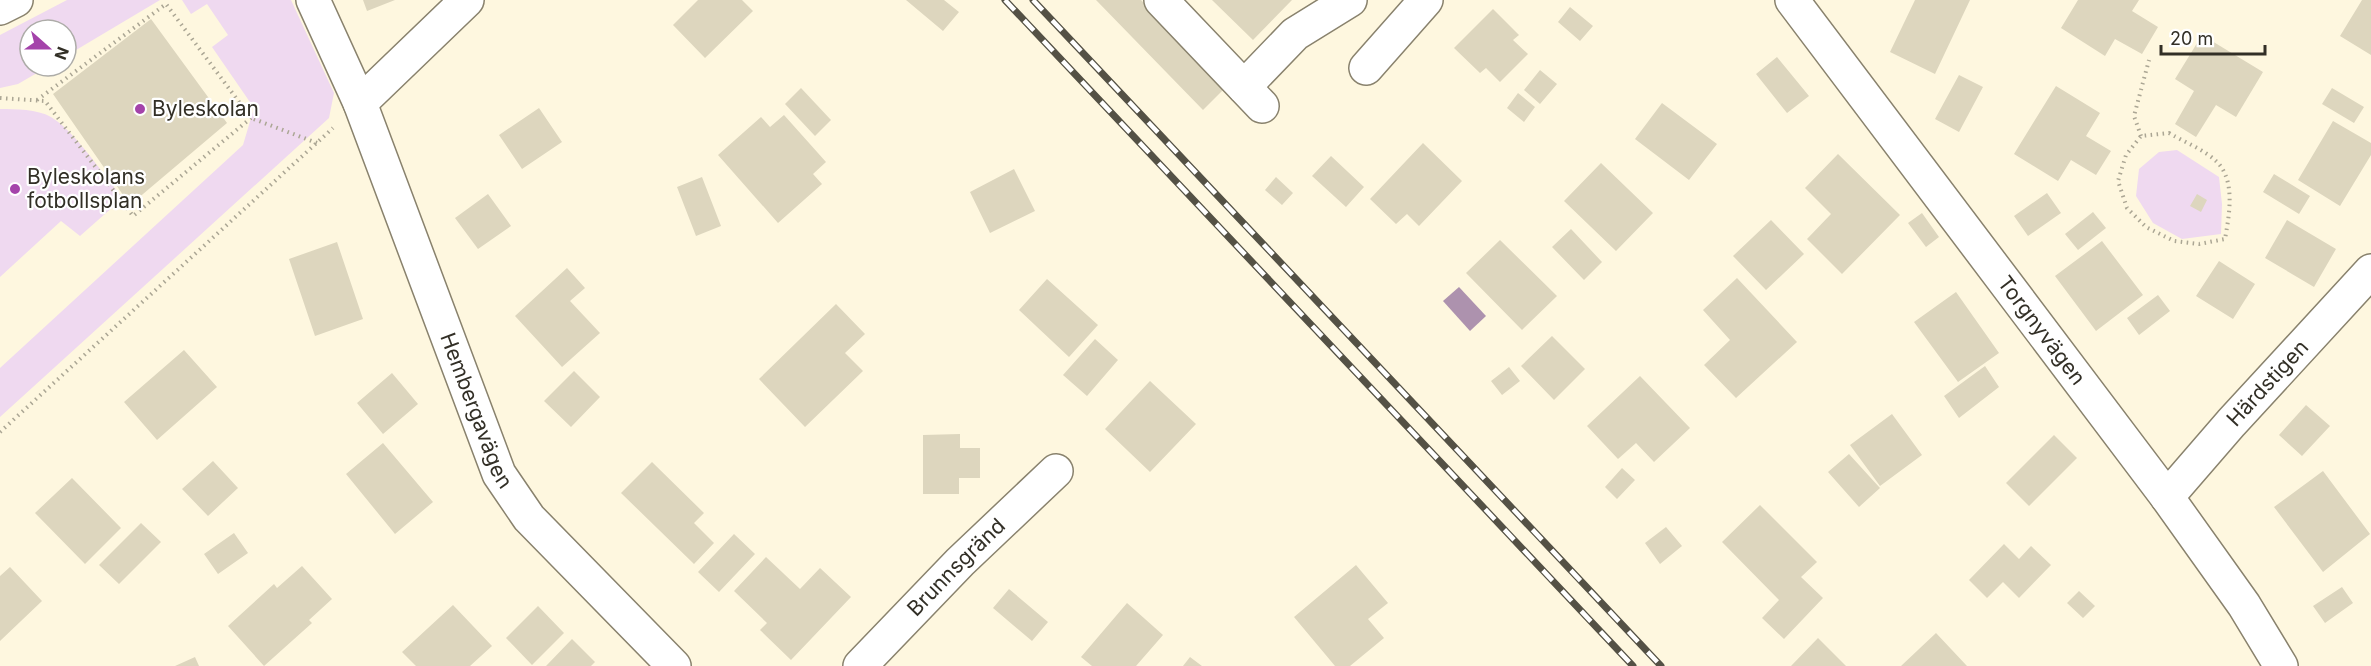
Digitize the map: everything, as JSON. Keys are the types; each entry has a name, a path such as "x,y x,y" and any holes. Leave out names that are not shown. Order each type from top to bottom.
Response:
{"street":[{"path":"0,8 16,0"},
{"name":"Hembergavägen","path":"313,0 360,103 499,474 529,518 674,666"},
{"path":"360,103 467,0"},
{"path":"1161,0 1253,97 1295,34 1350,0"},
{"path":"1366,68 1426,0"},
{"name":"Torgnyvägen","path":"1792,0 2167,497 2244,605 2281,666"},
{"name":"Härdstigen","path":"2167,497 2231,423 2371,271"},
{"name":"Brunnsgränd","path":"860,666 960,562 1056,471"}],"path":[{"path":"37,100 166,4 251,118 317,143"},
{"path":"2141,136 2134,116 2149,60"},
{"path":"0,98 45,101 133,216 251,118"},
{"path":"0,432 360,103"},
{"path":"2169,133 2217,162 2227,176 2230,212 2226,239 2199,244 2174,241 2146,227 2127,208 2118,181 2126,155 2141,136 2169,133"}],"shaded area":[{"path":"67,0 160,0 78,49 78,18 33,18"},
{"path":"182,0 291,0 334,93 329,118 0,417 0,368 243,145 254,108 212,47 228,35 207,4 191,14"},
{"path":"18,26 18,78 28,78 18,84 0,88 0,35"},
{"path":"0,109 33,111 51,117 79,143 123,198 80,236 61,221 0,277"},
{"path":"2177,150 2219,177 2222,204 2221,234 2182,239 2153,223 2136,196 2139,169 2159,152"},
{"path":"1459,287 1486,316 1470,331 1443,301"}],"building":[{"path":"363,0 395,0 367,11"},
{"path":"698,0 742,0 753,11 705,58 673,25"},
{"path":"906,0 944,0 959,12 943,31"},
{"path":"1096,0 1141,0 1226,87 1203,110"},
{"path":"1212,0 1292,0 1253,40"},
{"path":"1915,0 1970,0 1935,74 1890,52"},
{"path":"2078,0 2139,0 2132,11 2158,27 2142,54 2115,39 2105,56 2061,28"},
{"path":"2362,0 2371,0 2371,55 2340,36"},
{"path":"1570,7 1593,26 1580,41 1558,22"},
{"path":"1493,9 1519,35 1513,40 1528,54 1500,82 1486,68 1480,73 1454,48"},
{"name":"Byleskolan","path":"151,19 227,123 130,205 53,94 74,78 78,78 78,75"},
{"path":"2202,35 2263,72 2236,117 2216,105 2196,137 2175,124 2194,91 2175,79"},
{"path":"1777,57 1809,96 1787,113 1756,74"},
{"path":"1540,70 1557,84 1540,104 1524,90"},
{"path":"1959,75 1983,87 1959,132 1935,119"},
{"path":"2056,86 2100,113 2086,136 2111,151 2096,175 2071,160 2058,181 2014,154"},
{"path":"801,88 831,120 815,136 785,104"},
{"path":"2332,88 2364,107 2354,123 2322,104"},
{"path":"1518,93 1535,107 1524,122 1507,108"},
{"path":"1662,103 1717,144 1689,180 1635,139"},
{"path":"539,108 562,142 522,169 499,135"},
{"path":"784,115 826,162 813,174 822,184 778,223 718,155 761,117 770,127"},
{"path":"2333,121 2371,143 2371,155 2340,206 2298,180"},
{"path":"1423,143 1462,181 1419,226 1407,214 1396,224 1370,199"},
{"path":"1838,154 1900,215 1842,274 1807,239 1831,214 1805,188"},
{"path":"1331,156 1364,187 1346,207 1312,176"},
{"path":"1601,163 1653,213 1616,251 1564,201"},
{"path":"1014,169 1035,211 990,233 970,192"},
{"path":"2274,174 2310,196 2299,214 2263,192"},
{"path":"702,177 721,226 696,236 677,187"},
{"path":"1276,177 1293,193 1282,205 1265,190"},
{"path":"2047,193 2061,213 2028,236 2014,216"},
{"path":"488,194 511,226 478,249 455,218"},
{"path":"2197,194 2207,200 2201,212 2190,206"},
{"path":"2093,212 2106,228 2078,250 2065,234"},
{"path":"1922,213 1939,237 1926,247 1908,223"},
{"path":"1771,220 1804,254 1766,290 1733,256"},
{"path":"2287,220 2336,249 2314,287 2265,258"},
{"path":"1571,229 1602,262 1584,280 1552,247"},
{"path":"1500,240 1557,296 1522,330 1466,273"},
{"path":"2102,241 2143,295 2096,331 2055,276"},
{"path":"337,242 363,319 315,336 289,259"},
{"path":"2219,261 2255,284 2233,319 2196,296"},
{"path":"567,268 585,288 570,301 600,333 562,367 515,316"},
{"path":"1737,278 1797,342 1736,398 1704,365 1730,340 1703,310"},
{"path":"1047,279 1098,325 1069,357 1019,310"},
{"path":"1956,292 1999,353 1958,382 1914,322"},
{"path":"2158,295 2170,311 2139,335 2127,318"},
{"path":"836,304 865,334 845,353 863,371 805,427 759,379"},
{"path":"1552,336 1585,369 1554,400 1521,366"},
{"path":"1095,339 1118,360 1087,396 1063,375"},
{"path":"184,350 217,387 157,440 124,402"},
{"path":"1985,366 1999,387 1959,418 1944,396"},
{"path":"1509,367 1520,381 1502,395 1491,381"},
{"path":"574,371 600,397 571,427 544,401"},
{"path":"392,373 418,404 383,434 357,403"},
{"path":"1640,376 1690,428 1654,462 1636,443 1618,459 1587,426"},
{"path":"1150,381 1196,424 1150,472 1105,429"},
{"path":"2306,405 2330,426 2302,456 2279,435"},
{"path":"1892,414 1922,455 1880,486 1850,445"},
{"path":"960,434 960,448 980,448 980,478 959,478 959,494 923,494 923,435"},
{"path":"2054,435 2077,458 2029,506 2006,483"},
{"path":"383,443 433,502 395,534 346,474"},
{"path":"1849,454 1880,488 1859,507 1828,472"},
{"path":"213,461 238,488 208,516 182,489"},
{"path":"652,462 704,513 694,523 714,543 694,564 621,493"},
{"path":"1622,468 1635,480 1617,499 1605,487"},
{"path":"2323,471 2370,534 2323,572 2274,507"},
{"path":"72,478 121,528 85,564 35,513"},
{"path":"1760,505 1817,562 1801,577 1823,598 1784,639 1762,618 1779,600 1722,542"},
{"path":"141,523 161,542 119,584 99,565"},
{"path":"1666,527 1682,546 1660,564 1645,543"},
{"path":"234,533 248,553 218,574 204,554"},
{"path":"734,534 755,554 719,592 698,572"},
{"path":"2004,544 2019,559 2031,546 2051,565 2019,598 2003,582 1987,598 1969,580"},
{"path":"766,557 800,589 820,568 851,597 791,660 760,630 767,623 734,591"},
{"path":"1356,565 1388,603 1368,619 1384,638 1350,666 1335,666 1294,617"},
{"path":"302,566 332,599 309,620 312,623 264,666 228,626 274,584 277,588"},
{"path":"10,567 42,601 0,641 0,576"},
{"path":"2342,587 2353,603 2325,623 2313,606"},
{"path":"1009,589 1048,622 1032,641 993,608"},
{"path":"2079,591 2095,606 2083,618 2067,603"},
{"path":"1127,603 1163,635 1136,666 1092,666 1081,657"},
{"path":"453,605 492,646 470,666 416,666 402,652"},
{"path":"538,606 564,633 532,665 506,638"},
{"path":"1936,633 1967,666 1901,666"},
{"path":"1818,638 1846,666 1791,666"},
{"path":"572,639 595,662 591,666 546,666"},
{"path":"195,657 199,666 175,666"},
{"path":"1190,657 1202,666 1183,666"}],"railway":[{"path":"1005,0 1633,666"},
{"path":"1033,0 1661,666"}],"place":[{"name":"Byleskolan","path":"140,109"},
{"name":"Byleskolans fotbollsplan","path":"15,189"}]}
